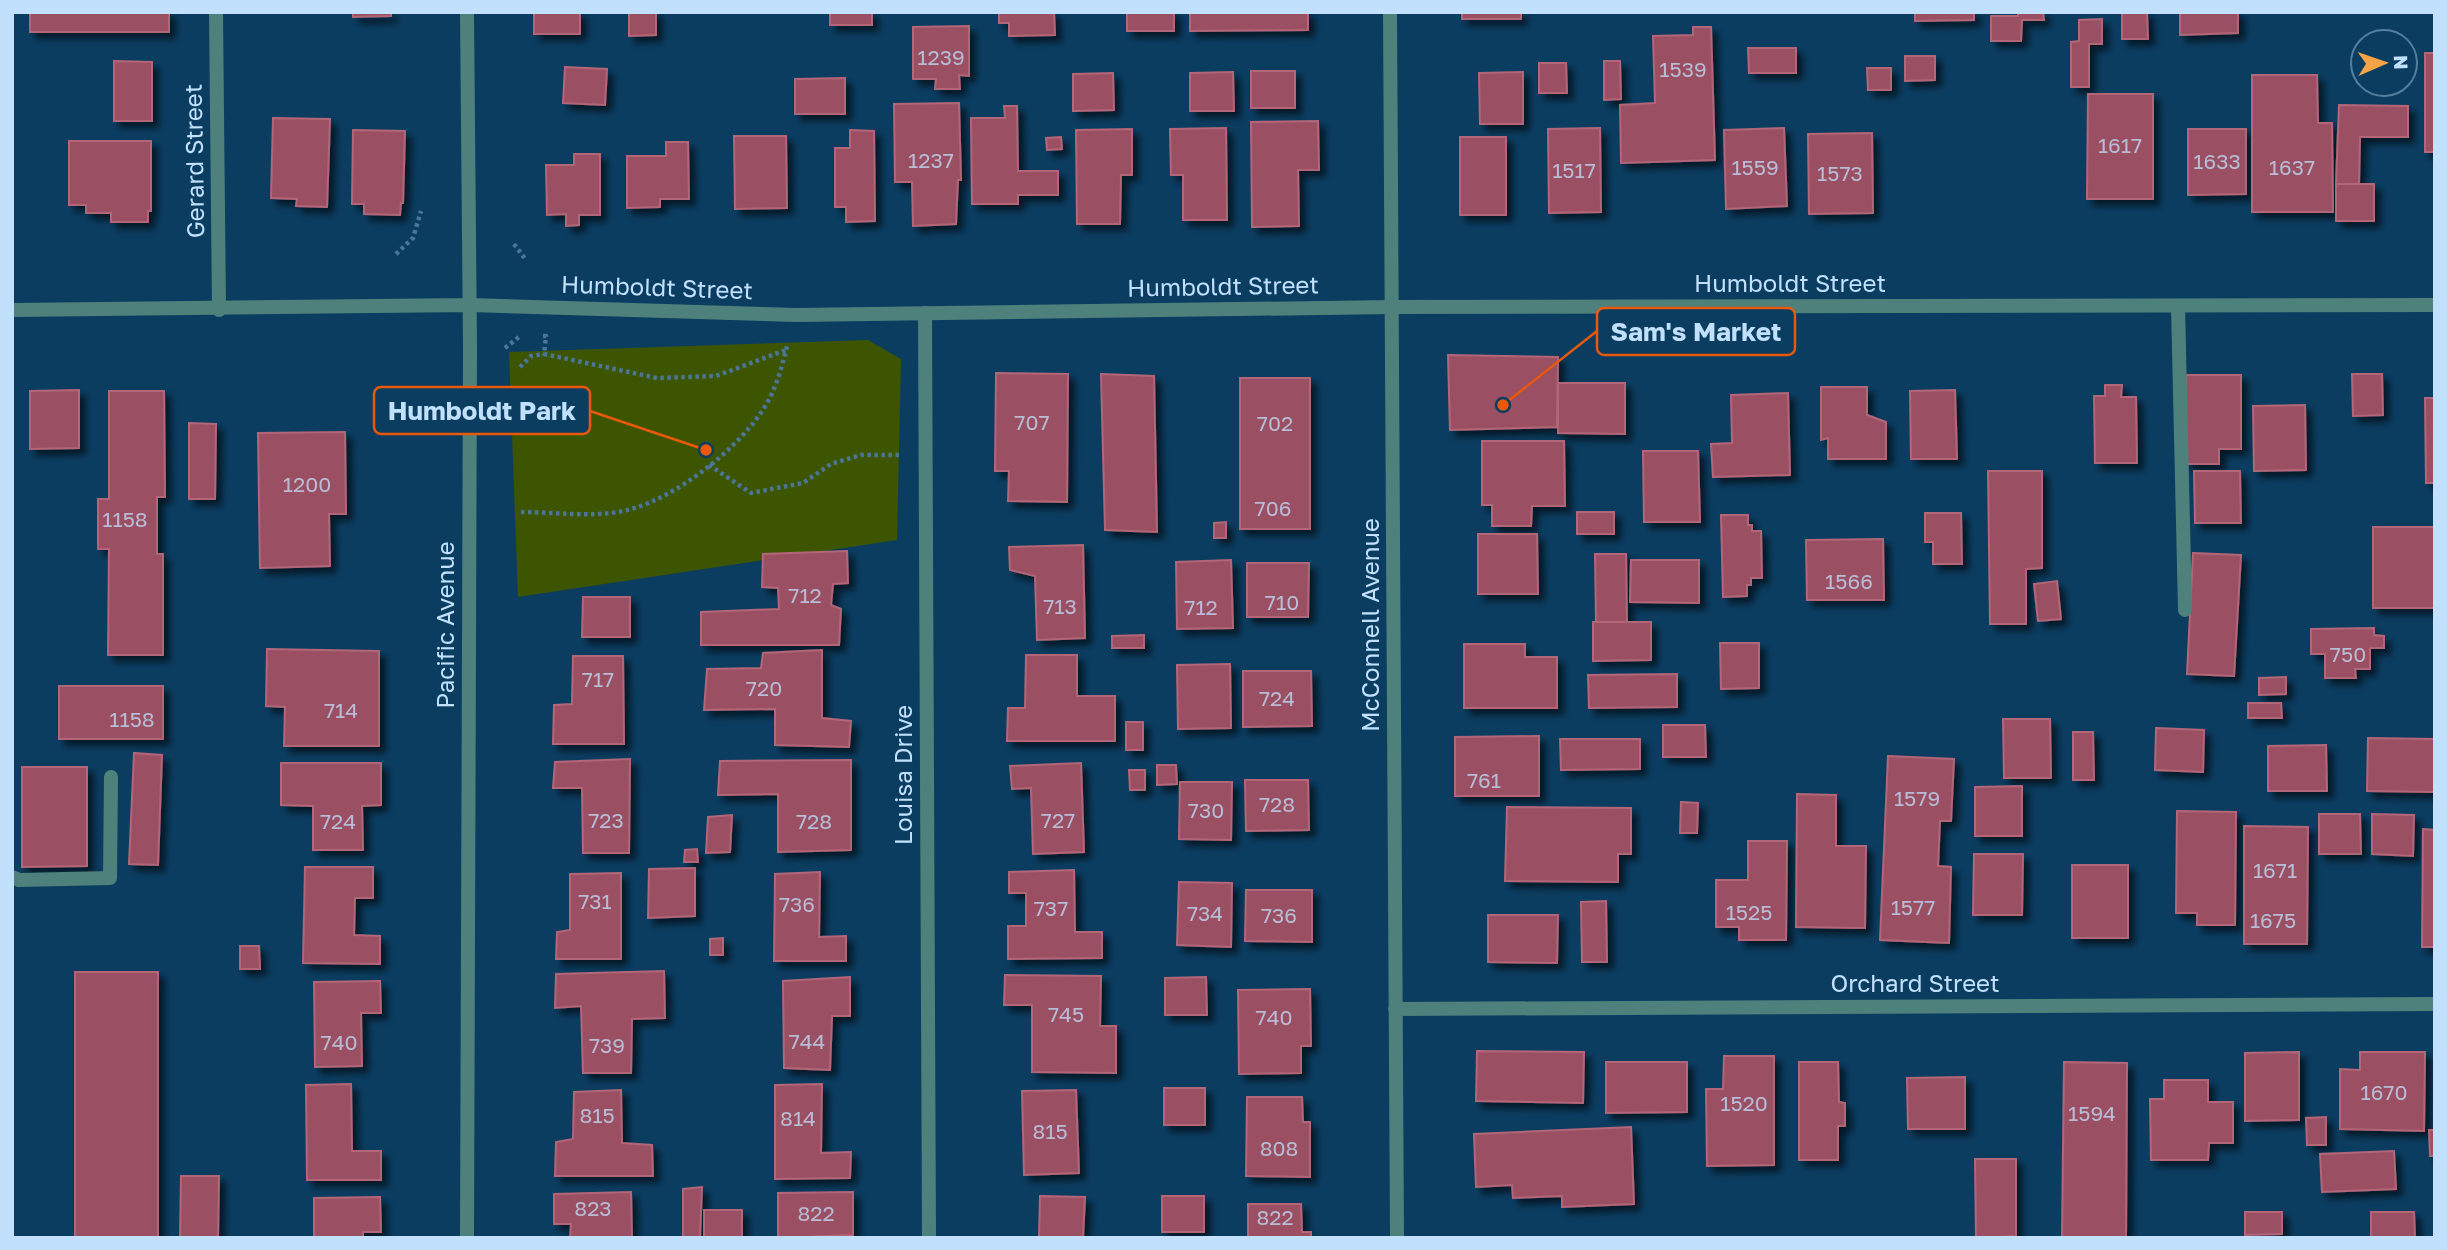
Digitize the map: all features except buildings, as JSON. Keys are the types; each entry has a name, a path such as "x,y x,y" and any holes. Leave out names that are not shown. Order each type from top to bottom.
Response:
{"street":[{"name":"Gerard Street","path":"216,12 219,310"},
{"name":"Pacific Avenue","path":"467,12 470,305 467,1238"},
{"name":"McConnell Avenue","path":"1390,12 1397,1238"},
{"name":"Humboldt Street","path":"12,310 219,310 470,305 796,315 1392,307 2435,305"},
{"path":"2178,306 2185,610"},
{"name":"Louisa Drive","path":"925,313 929,1238"},
{"path":"12,877 19,880 110,878 111,777"},
{"name":"Orchard Street","path":"1395,1009 2435,1004"}],"path":[{"path":"396,254 413,238 421,211"},
{"path":"514,244 526,260"},
{"path":"521,512 618,512 664,497 709,465 738,442 765,407 796,315"},
{"path":"505,348 516,337 525,335"},
{"path":"536,336 546,336 544,354"},
{"path":"520,367 531,356 544,354 657,379 716,376 786,350"},
{"path":"709,465 751,493 803,483 831,464 860,455 925,456"}],"green space":[{"path":"868,340 901,359 897,540 518,597 509,352"}],"place":[{"name":"Sam's Market","path":"1503,405"},
{"name":"Humboldt Park","path":"706,450"}]}
